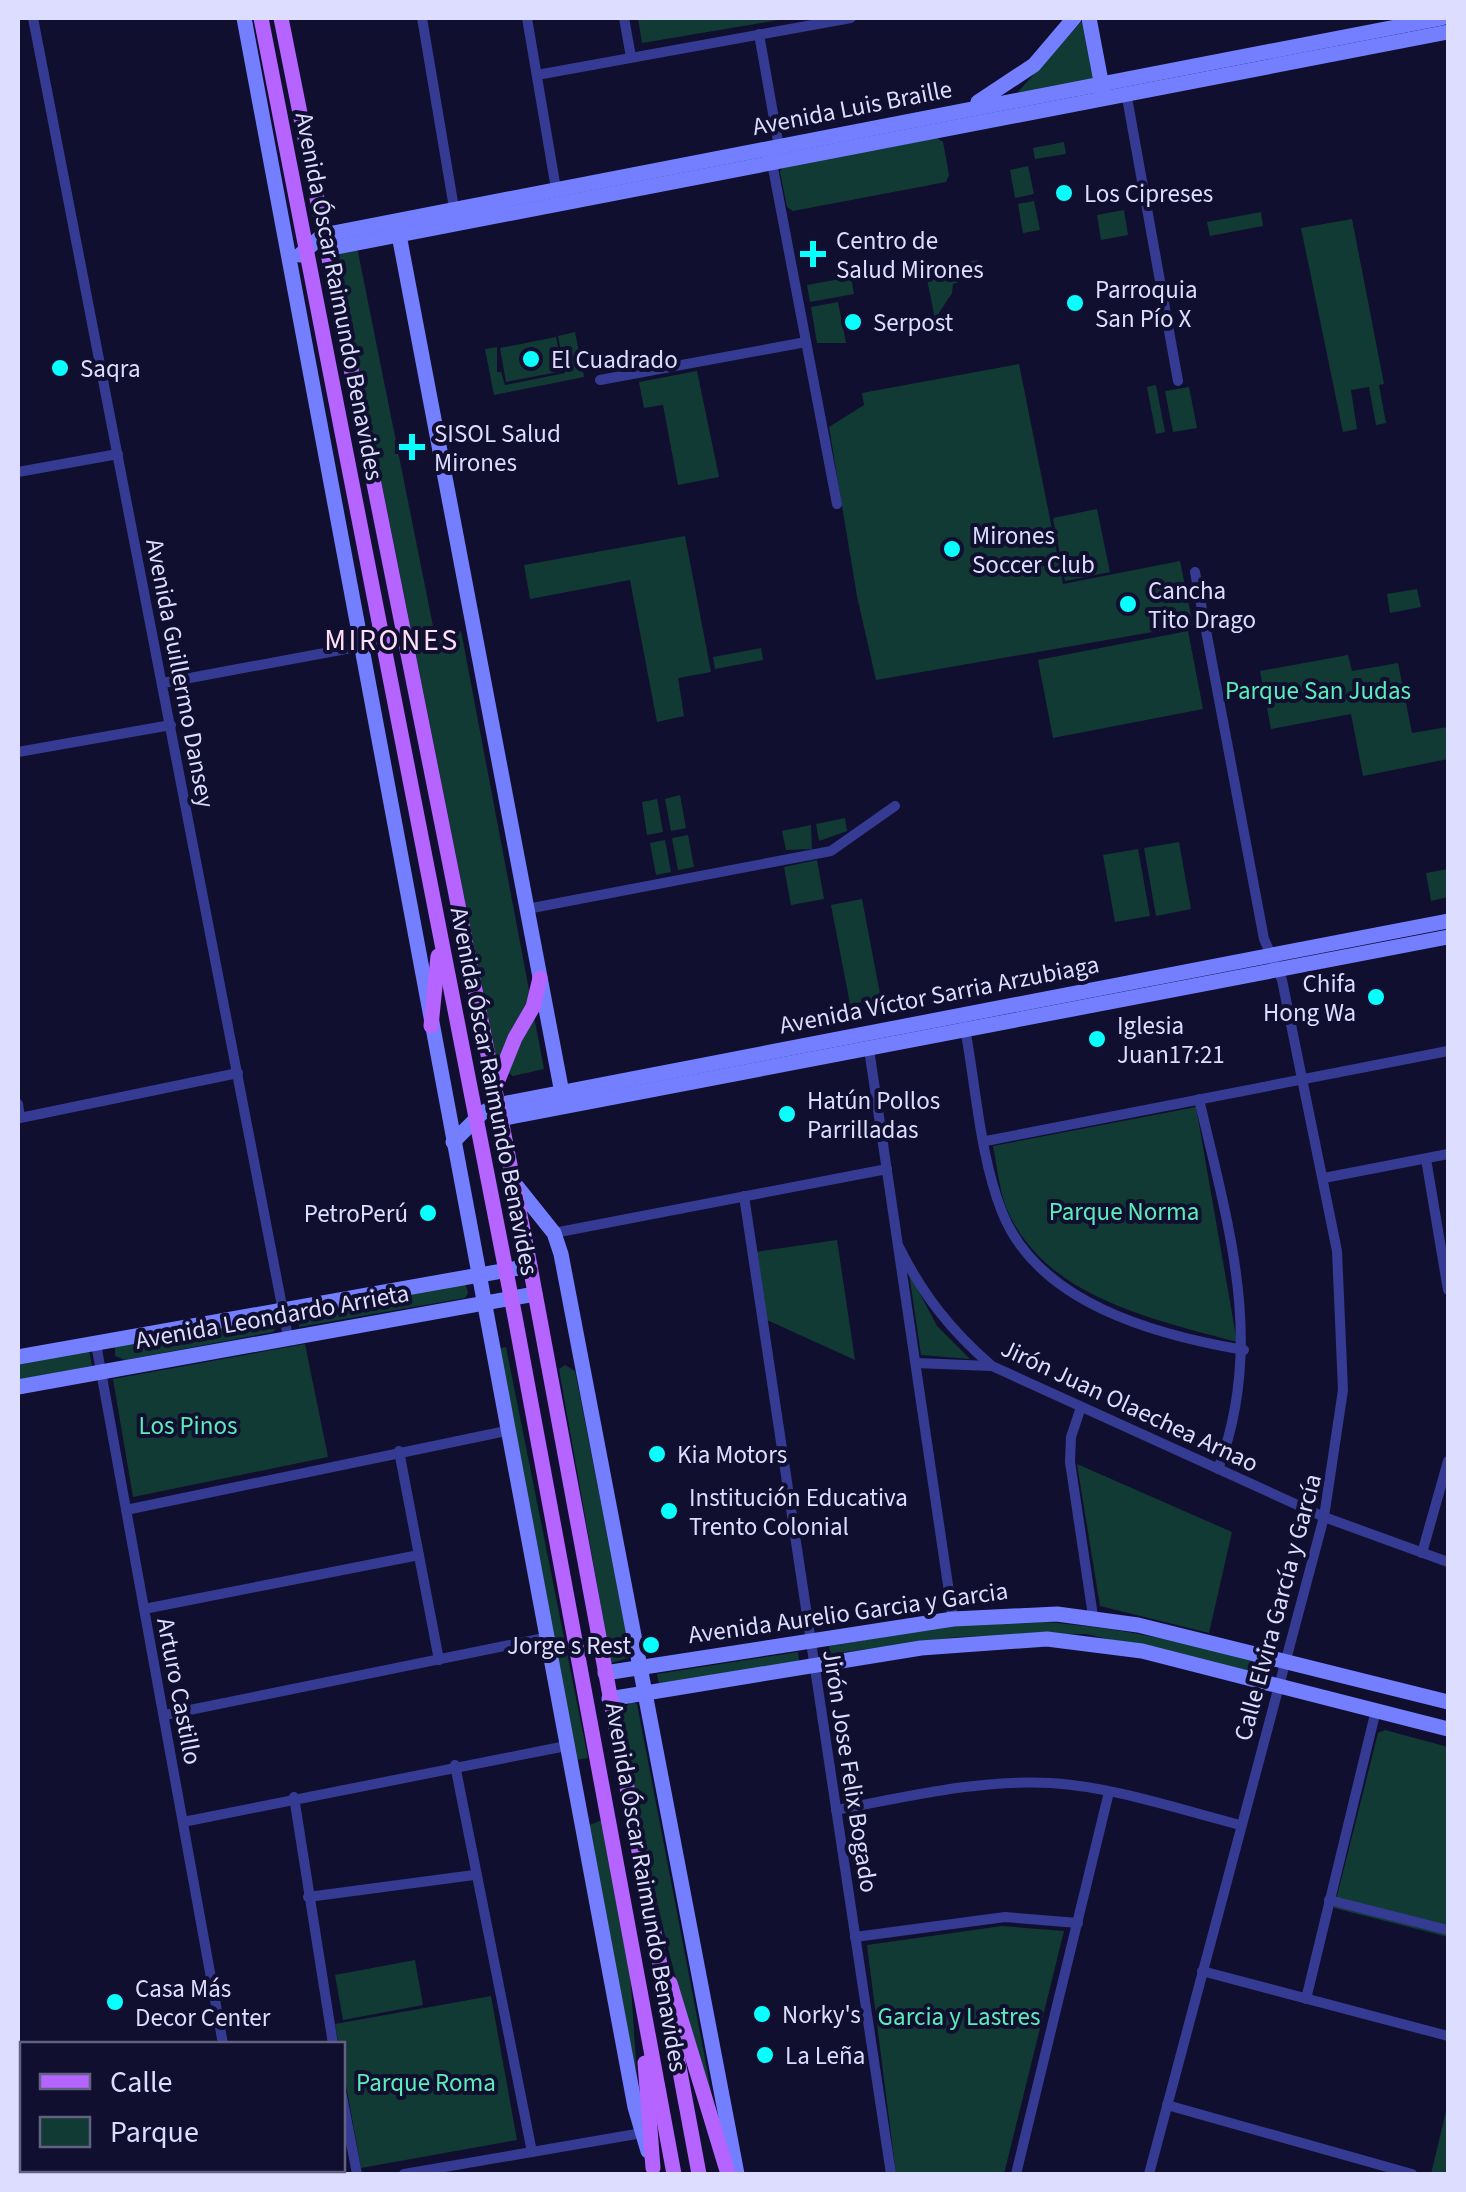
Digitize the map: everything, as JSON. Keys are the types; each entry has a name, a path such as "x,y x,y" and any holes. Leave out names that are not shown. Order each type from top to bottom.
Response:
{"main road":[{"name":"Avenida Óscar Raimundo Benavides","path":"260,18 506,1270 674,2174"},
{"name":"Avenida Óscar Raimundo Benavides","path":"281,18 514,1183 699,2174"},
{"path":"431,1026 440,942"},
{"path":"497,1105 510,1049 534,1007 540,978"},
{"path":"652,1938 728,2174"},
{"path":"638,1969 654,2171"}],"street":[{"name":"Avenida Guillermo Dansey","path":"33,18 288,1336"},
{"name":"Avenida Óscar Raimundo Benavides","path":"244,18 544,1638 642,2133 654,2171"},
{"path":"422,18 456,217"},
{"path":"527,18 556,189"},
{"path":"624,18 631,57"},
{"path":"536,74 851,18"},
{"path":"956,111 1022,74 1074,18"},
{"path":"1090,18 1103,91"},
{"name":"Avenida Luis Braille","path":"1125,87 1442,18"},
{"name":"Avenida Luis Braille","path":"293,277 306,248 324,242 772,163 1103,91 1448,32"},
{"path":"759,34 778,147 772,163 837,504"},
{"path":"1125,87 1178,381"},
{"name":"Avenida Luis Braille","path":"324,242 398,235 556,189 956,111 1103,91"},
{"path":"398,235 562,1093"},
{"path":"600,380 806,342"},
{"path":"18,472 118,454"},
{"name":"Calle Elvira García y García","path":"1148,2174 1324,1517 1343,1390 1344,1322 1324,1178 1278,971 1270,956 1195,572"},
{"path":"163,683 362,646"},
{"path":"18,752 172,725"},
{"path":"527,909 832,851 894,806"},
{"name":"Avenida Víctor Sarria Arzubiaga","path":"497,1105 869,1049 964,1023 1448,921"},
{"name":"Avenida Víctor Sarria Arzubiaga","path":"453,1142 497,1105 1278,971 1448,937"},
{"path":"964,1023 1000,1209 1013,1235 1047,1277 1077,1295 1159,1329 1244,1350"},
{"path":"869,1049 953,1619"},
{"path":"986,1141 1448,1051"},
{"path":"18,1104 20,1118 238,1073"},
{"path":"1200,1100 1236,1259 1244,1350 1235,1420 1218,1469"},
{"path":"1324,1178 1448,1154"},
{"path":"1426,1159 1448,1290"},
{"path":"554,1233 887,1170"},
{"name":"Avenida Óscar Raimundo Benavides","path":"514,1183 554,1233 736,2174"},
{"name":"Jirón Jose Felix Bogado","path":"744,1196 891,2174"},
{"name":"Jirón Juan Olaechea Arnao","path":"898,1247 922,1292 950,1327 992,1366 1324,1517 1448,1562"},
{"name":"Avenida Leondardo Arrieta","path":"18,1357 530,1266"},
{"name":"Avenida Leondardo Arrieta","path":"18,1387 535,1294"},
{"name":"Arturo Castillo","path":"96,1344 223,2042"},
{"path":"916,1363 992,1366"},
{"path":"1080,1407 1070,1437 1070,1462 1094,1616"},
{"path":"126,1510 506,1430"},
{"path":"399,1451 440,1660"},
{"path":"1422,1553 1448,1462"},
{"path":"144,1609 419,1556"},
{"name":"Avenida Aurelio Garcia y Garcia","path":"604,1673 953,1619 1022,1614 1094,1616 1448,1702"},
{"path":"165,1715 544,1638"},
{"name":"Avenida Aurelio Garcia y Garcia","path":"610,1699 977,1641 1047,1638 1110,1644 1448,1729"},
{"path":"1306,1999 1376,1710"},
{"path":"183,1822 454,1764 566,1746"},
{"path":"454,1764 532,2152"},
{"path":"836,1810 986,1784 1050,1783 1110,1792 1240,1825"},
{"path":"1016,2174 1110,1792"},
{"path":"294,1797 333,2042"},
{"path":"308,1897 474,1875"},
{"path":"1329,1900 1448,1930"},
{"path":"856,1937 1005,1918 1078,1923"},
{"path":"1202,1971 1448,2036"},
{"path":"1167,2105 1412,2174"},
{"path":"345,2112 357,2174"},
{"path":"404,2174 642,2133"}],"green space":[{"path":"638,18 791,18 642,43"},
{"path":"1083,20 1093,80 1017,93"},
{"path":"937,138 943,142 949,175 946,182 793,211 787,207 780,172 783,167"},
{"path":"1064,142 1066,154 1035,159 1033,148"},
{"path":"1028,166 1034,194 1015,198 1010,170"},
{"path":"1034,201 1040,230 1023,233 1018,204"},
{"path":"1124,210 1128,235 1101,240 1097,215"},
{"path":"1261,212 1263,226 1210,236 1207,222"},
{"path":"1352,219 1384,384 1379,385 1386,423 1376,425 1369,387 1351,390 1357,429 1343,432 1301,228"},
{"path":"357,247 435,636 461,631 544,1069 513,1076 498,1066 336,254"},
{"path":"978,260 962,281 953,284 952,293 935,319 925,269"},
{"path":"851,277 854,294 810,302 807,285"},
{"path":"838,302 846,343 817,343 811,307"},
{"path":"575,332 584,377 494,395 485,349 497,347 497,372 501,372 505,385 565,373 558,336"},
{"name":"El Cuadrado","path":"556,337 563,371 506,382 500,348"},
{"name":"Mirones Soccer Club","path":"1019,364 1063,584 1180,561 1193,625 876,680 857,596 829,427 864,405 862,393"},
{"path":"697,371 719,477 678,485 663,405 644,408 639,382"},
{"path":"1156,385 1165,432 1156,434 1147,387"},
{"path":"1189,387 1197,428 1173,432 1165,391"},
{"path":"1097,509 1110,572 1065,581 1053,518"},
{"path":"685,536 711,672 678,678 684,716 657,722 630,580 530,599 524,565"},
{"path":"1417,589 1421,607 1390,613 1387,594"},
{"path":"1188,631 1203,709 1053,738 1038,660"},
{"path":"761,648 763,660 715,669 713,657"},
{"name":"Parque San Judas","path":"1348,655 1352,671 1398,663 1412,733 1448,727 1448,759 1363,776 1351,714 1271,729 1260,671"},
{"path":"680,795 686,828 671,831 665,799"},
{"path":"657,799 663,832 647,835 642,802"},
{"path":"845,818 847,831 819,841 816,824"},
{"path":"811,825 812,849 786,850 782,831"},
{"path":"688,835 694,867 678,870 672,838"},
{"path":"665,840 671,872 656,875 650,843"},
{"path":"1179,842 1191,909 1156,916 1144,848"},
{"path":"1138,849 1150,916 1115,922 1103,855"},
{"path":"817,860 824,899 791,905 784,867"},
{"path":"1448,869 1448,897 1431,901 1426,873"},
{"path":"862,899 881,999 850,1004 831,905"},
{"name":"Parque Norma","path":"1196,1107 1237,1342 1136,1313 1073,1283 1046,1263 1023,1238 1006,1207 998,1177 993,1146"},
{"path":"837,1240 855,1360 767,1320 756,1252"},
{"path":"909,1273 937,1326 970,1359 921,1355"},
{"path":"465,1282 465,1298 299,1327 297,1311"},
{"path":"273,1316 277,1326 273,1332 125,1360 115,1356 115,1345"},
{"name":"Los Pinos","path":"305,1344 328,1457 133,1497 113,1379"},
{"path":"506,1347 588,1758 576,1760 497,1349"},
{"path":"89,1350 92,1366 18,1380 18,1362"},
{"path":"565,1365 575,1371 631,1657 611,1663 559,1369"},
{"path":"1077,1464 1232,1532 1209,1633 1100,1606"},
{"path":"1043,1622 1127,1632 1266,1662 1264,1676 1086,1634 957,1637 830,1654 829,1646 955,1625"},
{"path":"798,1652 799,1661 659,1684 657,1674"},
{"path":"632,1702 637,1704 716,2116 660,1916 639,1814 619,1711"},
{"path":"1385,1730 1448,1747 1448,1937 1334,1908 1378,1733"},
{"path":"602,1820 629,1955 637,2078 587,1826"},
{"name":"Garcia y Lastres","path":"1002,1926 1064,1931 1004,2174 896,2174 867,1945"},
{"path":"415,1960 423,2005 343,2020 335,1975"},
{"name":"Parque Roma","path":"491,1996 517,2140 361,2168 345,2079 345,2042 338,2042 335,2024"},
{"path":"1448,2103 1448,2174 1431,2174"}],"place":[{"name":"Los Cipreses","path":"1064,193"},
{"name":"Centro de Salud Mirones","path":"813,254"},
{"name":"Parroquia San Pío X","path":"1075,303"},
{"name":"Serpost","path":"853,322"},
{"name":"El Cuadrado","path":"531,359"},
{"name":"Saqra","path":"60,368"},
{"name":"SISOL Salud Mirones","path":"412,447"},
{"name":"Mirones Soccer Club","path":"952,549"},
{"name":"Cancha Tito Drago","path":"1128,604"},
{"name":"Chifa Hong Wa","path":"1376,997"},
{"name":"Iglesia Juan17:21","path":"1097,1039"},
{"name":"Hatún Pollos Parrilladas","path":"787,1114"},
{"name":"PetroPerú","path":"428,1213"},
{"name":"Kia Motors","path":"657,1454"},
{"name":"Institución Educativa Trento Colonial","path":"669,1511"},
{"name":"Jorge s Rest","path":"651,1645"},
{"name":"Casa Más Decor Center","path":"115,2002"},
{"name":"Norky's","path":"762,2014"},
{"name":"La Leña","path":"765,2055"}],"district":[{"name":"MIRONES","path":"392,640"}]}
